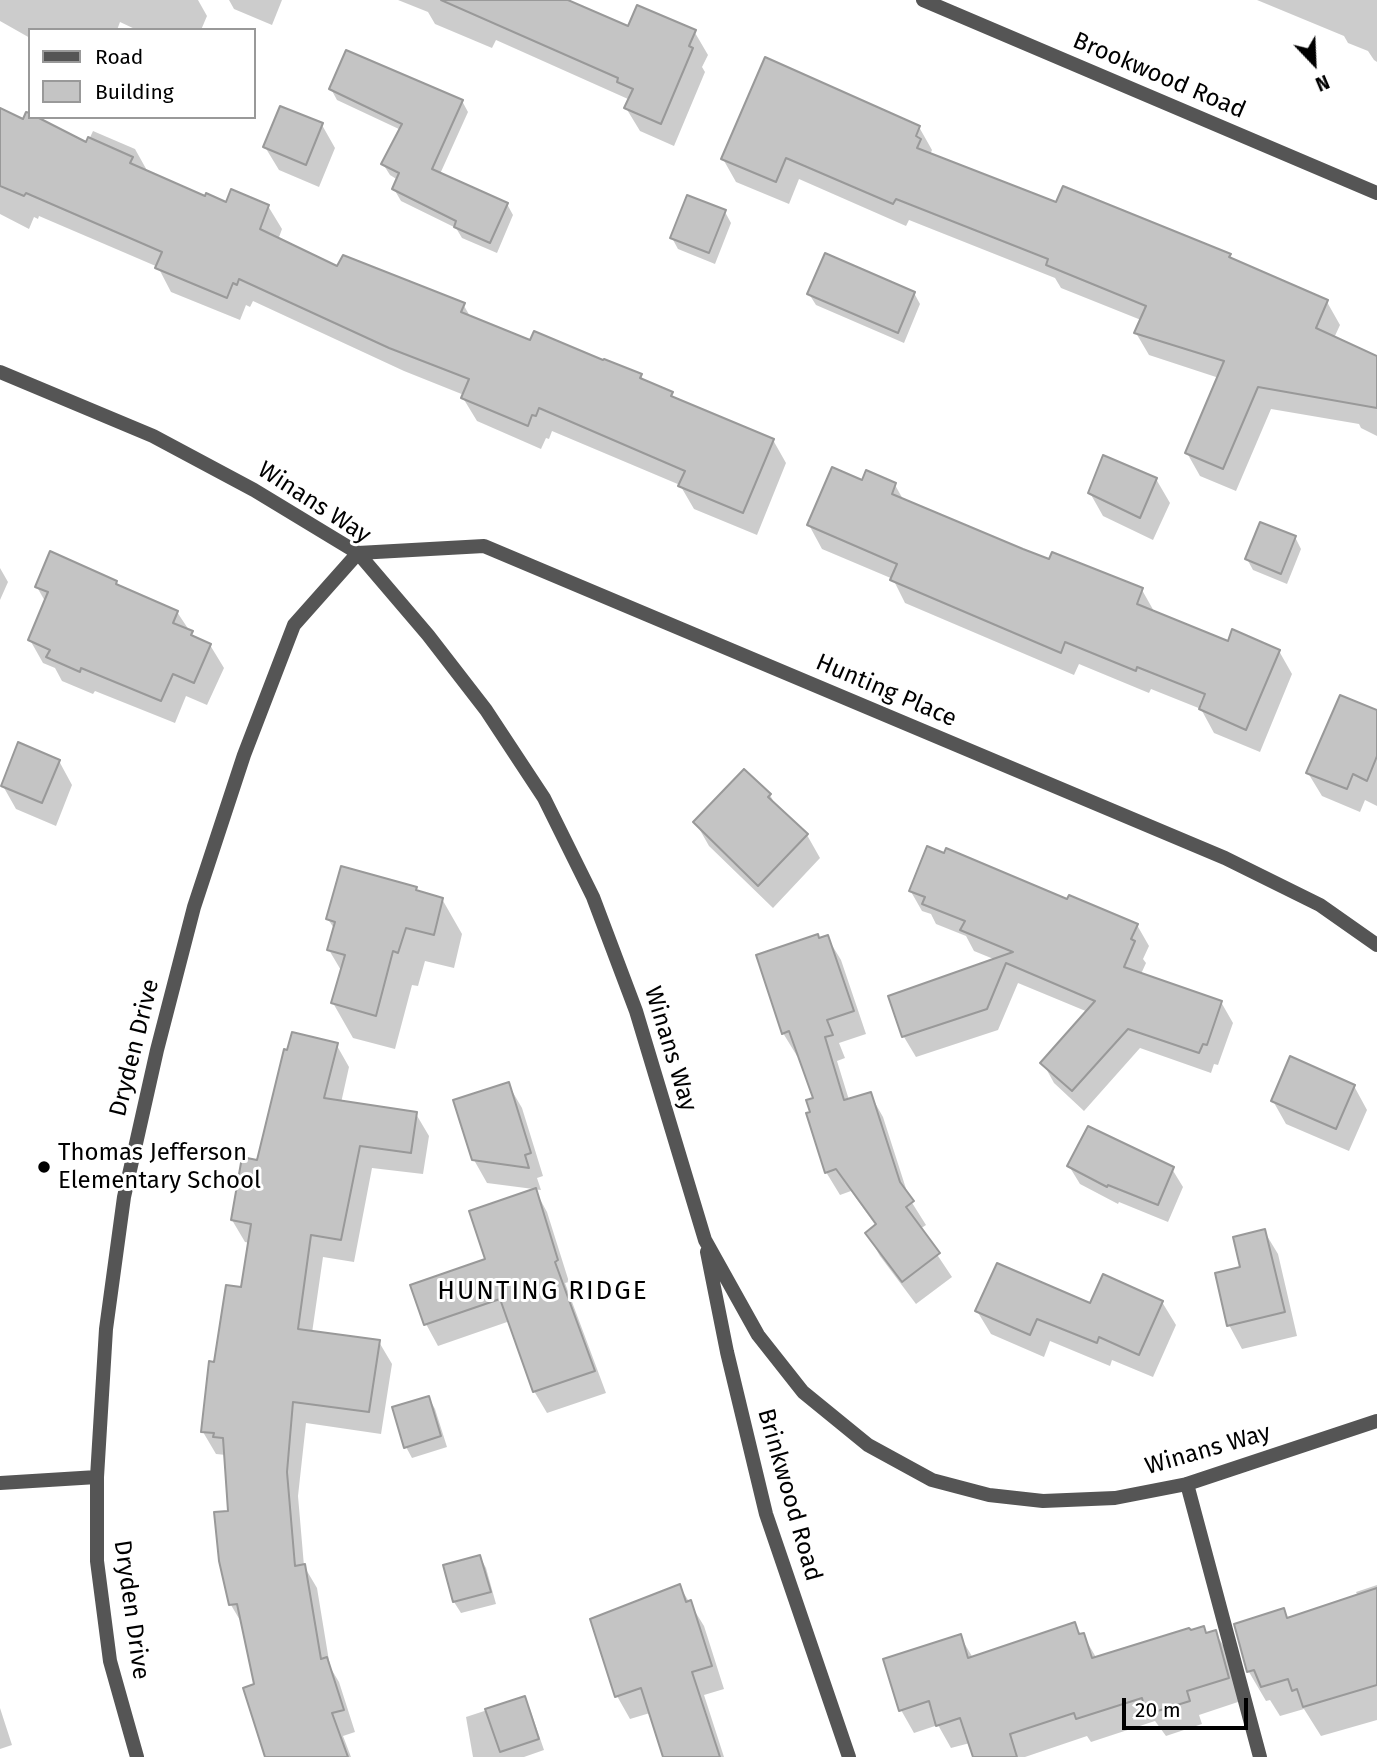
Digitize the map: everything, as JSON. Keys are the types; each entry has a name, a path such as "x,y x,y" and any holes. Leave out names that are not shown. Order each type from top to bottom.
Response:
{"street":[{"name":"Brookwood Road","path":"923,0 1377,193"},
{"name":"Winans Way","path":"0,372 153,436 254,490 358,553 445,656 486,710 544,798 593,897 636,1011 705,1240 758,1335 803,1392 868,1445 932,1480 989,1494 1043,1501 1115,1498 1187,1484 1377,1421"},
{"name":"Hunting Place","path":"358,553 484,546 1225,858 1320,905 1377,945"},
{"name":"Dryden Drive","path":"137,1757 110,1661 97,1561 97,1477 106,1329 124,1197 157,1050 194,907 243,755 294,625 358,553"},
{"name":"Brinkwood Road","path":"705,1240 726,1352 766,1514 849,1757"},
{"path":"0,1483 97,1477"},
{"path":"1187,1484 1260,1757"}],"building":[{"path":"441,0 568,0 628,26 637,5 696,30 689,46 693,48 661,124 624,108 633,89 617,82 618,78"},
{"path":"346,50 463,100 432,169 508,203 490,243 454,227 456,221 392,189 399,173 381,164 402,124 329,89"},
{"path":"765,57 920,126 916,136 921,139 917,148 1056,202 1063,186 1231,254 1229,257 1328,300 1316,328 1377,356 1377,408 1258,387 1223,469 1185,453 1224,361 1134,333 1146,306 1046,265 1048,259 896,199 893,204 786,158 776,182 721,159"},
{"path":"280,106 323,123 306,165 263,147"},
{"path":"0,108 23,119 28,112 28,119 41,119 86,142 88,137 133,157 130,163 205,196 206,193 226,202 231,189 269,205 260,229 337,266 343,255 465,303 461,312 530,340 534,331 642,374 640,378 673,392 671,396 774,439 743,513 678,486 685,471 539,408 536,416 532,415 528,426 461,398 469,379 389,348 239,279 237,285 233,283 227,298 155,268 162,252 26,193 24,196 0,186"},
{"path":"687,195 726,210 709,253 670,238"},
{"path":"825,253 915,292 898,333 807,294"},
{"path":"1103,455 1157,478 1140,518 1088,493"},
{"path":"832,467 862,480 866,470 896,483 892,494 1049,559 1052,552 1143,588 1137,604 1228,641 1232,629 1280,650 1246,730 1199,709 1205,694 1137,667 1136,671 1065,642 1061,653 890,580 897,564 807,525"},
{"path":"1260,522 1296,536 1281,574 1245,559"},
{"path":"50,551 178,611 173,623 193,631 191,635 211,644 194,683 173,674 161,701 81,668 80,672 46,657 50,650 28,640 48,592 35,587"},
{"path":"1340,695 1377,710 1377,756 1367,781 1353,774 1347,789 1306,773"},
{"path":"18,742 60,760 42,803 1,786"},
{"path":"744,769 771,794 768,797 808,834 758,886 693,822"},
{"path":"927,846 944,853 946,848 1067,899 1069,895 1138,924 1131,939 1135,941 1124,967 1222,1001 1207,1045 1203,1044 1199,1053 1128,1029 1072,1091 1040,1063 1095,1001 1006,963 987,1009 902,1037 888,996 1013,952 960,930 965,921 922,904 925,897 909,891"},
{"path":"341,866 417,887 416,890 443,898 434,935 406,928 398,953 393,951 376,1016 331,1003 345,955 327,950 335,922 326,919"},
{"path":"818,934 819,938 828,935 854,1011 827,1020 833,1035 825,1037 844,1100 871,1092 900,1182 914,1201 906,1207 940,1253 902,1282 865,1233 876,1224 836,1169 825,1173 806,1113 810,1112 806,1100 813,1098 789,1031 782,1034 756,955"},
{"path":"292,1032 338,1043 324,1098 417,1112 411,1153 360,1146 341,1240 311,1235 298,1329 380,1340 369,1412 293,1402 287,1472 295,1566 305,1564 321,1659 327,1657 344,1710 332,1713 348,1757 265,1757 243,1688 254,1684 237,1604 229,1605 219,1561 214,1512 228,1511 223,1438 213,1437 214,1433 201,1432 209,1361 214,1362 226,1285 241,1287 251,1224 231,1220 242,1157 257,1160 284,1049 287,1050"},
{"path":"1290,1056 1355,1085 1336,1129 1271,1101"},
{"path":"509,1082 531,1153 525,1155 529,1168 472,1160 453,1100"},
{"path":"1088,1126 1174,1167 1158,1205 1108,1185 1107,1187 1067,1166"},
{"path":"536,1188 558,1260 555,1262 595,1371 533,1392 500,1299 424,1325 410,1285 485,1259 469,1211"},
{"path":"1265,1229 1285,1312 1227,1326 1215,1273 1240,1267 1233,1237"},
{"path":"997,1263 1090,1303 1103,1274 1163,1301 1139,1355 1099,1337 1097,1343 1037,1319 1030,1335 975,1311"},
{"path":"429,1396 441,1436 404,1448 392,1407"},
{"path":"480,1555 491,1592 453,1602 443,1565"},
{"path":"680,1584 686,1602 691,1600 712,1666 692,1672 720,1757 663,1757 641,1688 615,1697 590,1619"},
{"path":"1377,1588 1377,1685 1303,1707 1297,1689 1292,1691 1288,1679 1261,1687 1254,1670 1247,1672 1234,1624 1284,1608 1287,1618"},
{"path":"1075,1622 1079,1634 1084,1633 1092,1658 1189,1628 1191,1630 1204,1626 1206,1633 1216,1630 1229,1678 1187,1691 1190,1701 1151,1713 1149,1704 1144,1706 1142,1698 1076,1719 1074,1713 1010,1734 1017,1757 973,1757 960,1718 936,1726 929,1701 899,1711 883,1659 961,1634 968,1658"},
{"path":"525,1696 539,1739 500,1752 485,1709"}],"place":[{"name":"Thomas Jefferson Elementary School","path":"44,1167"}],"district":[{"name":"HUNTING RIDGE","path":"543,1292"}]}
